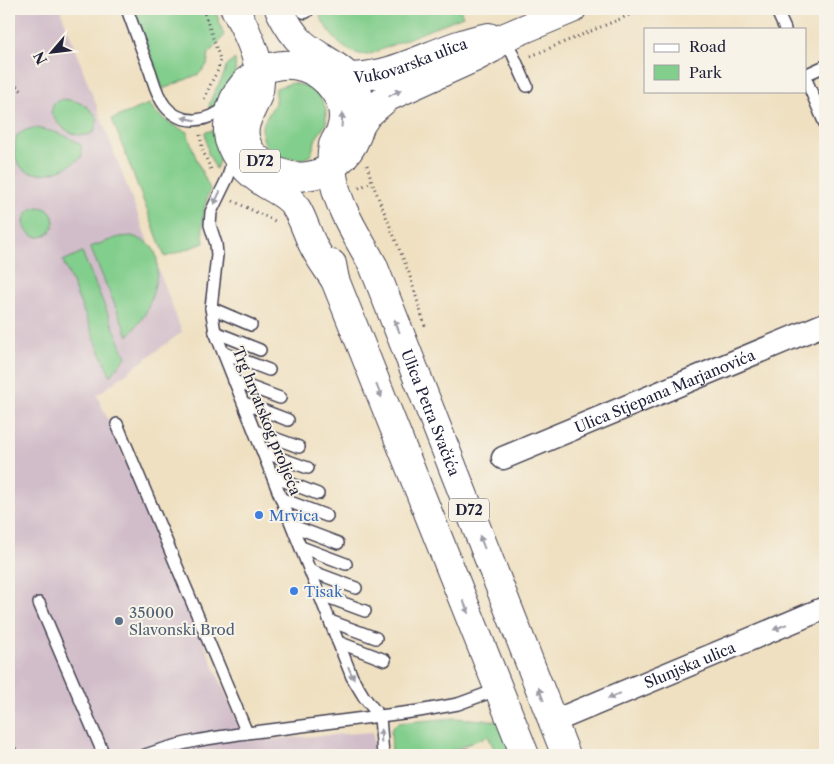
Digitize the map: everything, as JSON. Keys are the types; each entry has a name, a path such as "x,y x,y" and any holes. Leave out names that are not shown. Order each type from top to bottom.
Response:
{"main road":[{"name":"D72","path":"228,9 241,51 245,86"},
{"name":"D72","path":"235,9 246,30 245,86 228,126 229,138 234,152 241,165 252,175 283,193 293,203 313,246 336,280"},
{"name":"D72","path":"245,86 260,81 258,95 246,120 245,130 246,139 251,151 259,160 276,172 286,175 309,176 339,161 334,144 343,123 340,102 334,90 285,48 268,9"},
{"path":"297,9 292,31 301,42 315,53 342,69 350,78 360,99 360,126 356,140 339,161"},
{"name":"Vukovarska ulica","path":"360,126 368,114 388,97 476,57 505,37 572,9"},
{"name":"Vukovarska ulica","path":"245,86 276,66 289,64 350,78 378,75 476,39 505,37"},
{"name":"Ulica Petra Svačića","path":"339,161 335,187 372,265 566,755"},
{"name":"D72","path":"286,175 297,184 313,212 323,235 336,280 525,755"}],"street":[{"name":"Ulica Stjepana Marjanovića","path":"503,458 825,324"},
{"name":"Slunjska ulica","path":"552,722 825,608"}],"lane":[{"path":"127,9 156,89 166,107 173,114 193,121 211,118 245,86"},
{"path":"776,9 784,28"},
{"path":"505,37 527,86"},
{"path":"806,76 825,66"},
{"path":"806,78 825,124"},
{"name":"Trg hrvatskog proljeća","path":"234,152 228,177 211,212 210,225 216,244 217,256 211,308 215,332 352,677 364,697 380,717"},
{"path":"211,308 250,325"},
{"path":"215,332 260,350"},
{"path":"224,354 269,370"},
{"path":"234,382 280,398"},
{"path":"244,403 288,420"},
{"path":"117,424 247,733"},
{"path":"255,431 299,447"},
{"path":"263,452 308,468"},
{"path":"274,477 318,494"},
{"path":"282,499 327,516"},
{"path":"293,526 338,543"},
{"path":"301,547 346,564"},
{"path":"311,572 356,588"},
{"path":"319,594 365,611"},
{"path":"39,603 104,755"},
{"path":"330,621 376,638"},
{"path":"338,642 385,660"},
{"path":"145,755 201,738 380,717 458,704 498,689"},
{"path":"380,717 383,755"}],"path":[{"path":"202,106 206,92 218,70 220,59 203,9"},
{"path":"524,59 644,9"},
{"path":"9,80 22,92"},
{"path":"200,136 203,151 212,171"},
{"path":"357,189 372,182"}],"shaded area":[{"path":"9,9 60,9 182,332 97,395 246,741 373,732 374,755 9,755"}],"green space":[{"path":"134,9 215,9 224,36 209,53 207,65 199,74 163,89"},
{"path":"325,9 460,9 463,16 368,55 359,54 345,48 334,38 320,17"},
{"path":"235,59 234,83 228,95 223,101 209,109 212,97 223,77 226,66"},
{"path":"292,83 308,86 320,96 326,109 326,124 316,138 311,155 303,159 283,158 267,149 263,138 262,126 275,103 276,88"},
{"path":"63,99 74,101 91,110 98,119 94,132 88,135 75,134 64,128 54,119 51,113 54,103"},
{"path":"149,104 166,121 187,132 197,161 210,189 203,216 204,243 165,257 112,119"},
{"path":"35,128 48,130 70,138 81,145 82,156 59,170 47,173 35,173 25,170 18,162 15,151 17,135"},
{"path":"216,130 220,159 216,169 208,153 205,132"},
{"path":"39,207 49,212 54,222 49,232 39,237 29,232 24,222 29,212"},
{"path":"132,236 152,247 156,256 157,273 148,308 128,336 90,247 119,237"},
{"path":"82,252 126,357 110,376 63,261"},
{"path":"454,718 501,721 514,755 497,755 488,736 441,755 392,755 391,730 397,723"}],"railway":[{"path":"9,736 17,755"}],"place":[{"name":"Mrvica","path":"259,515"},
{"name":"Tisak","path":"294,591"},
{"name":"35000 Slavonski Brod","path":"119,621"}]}
